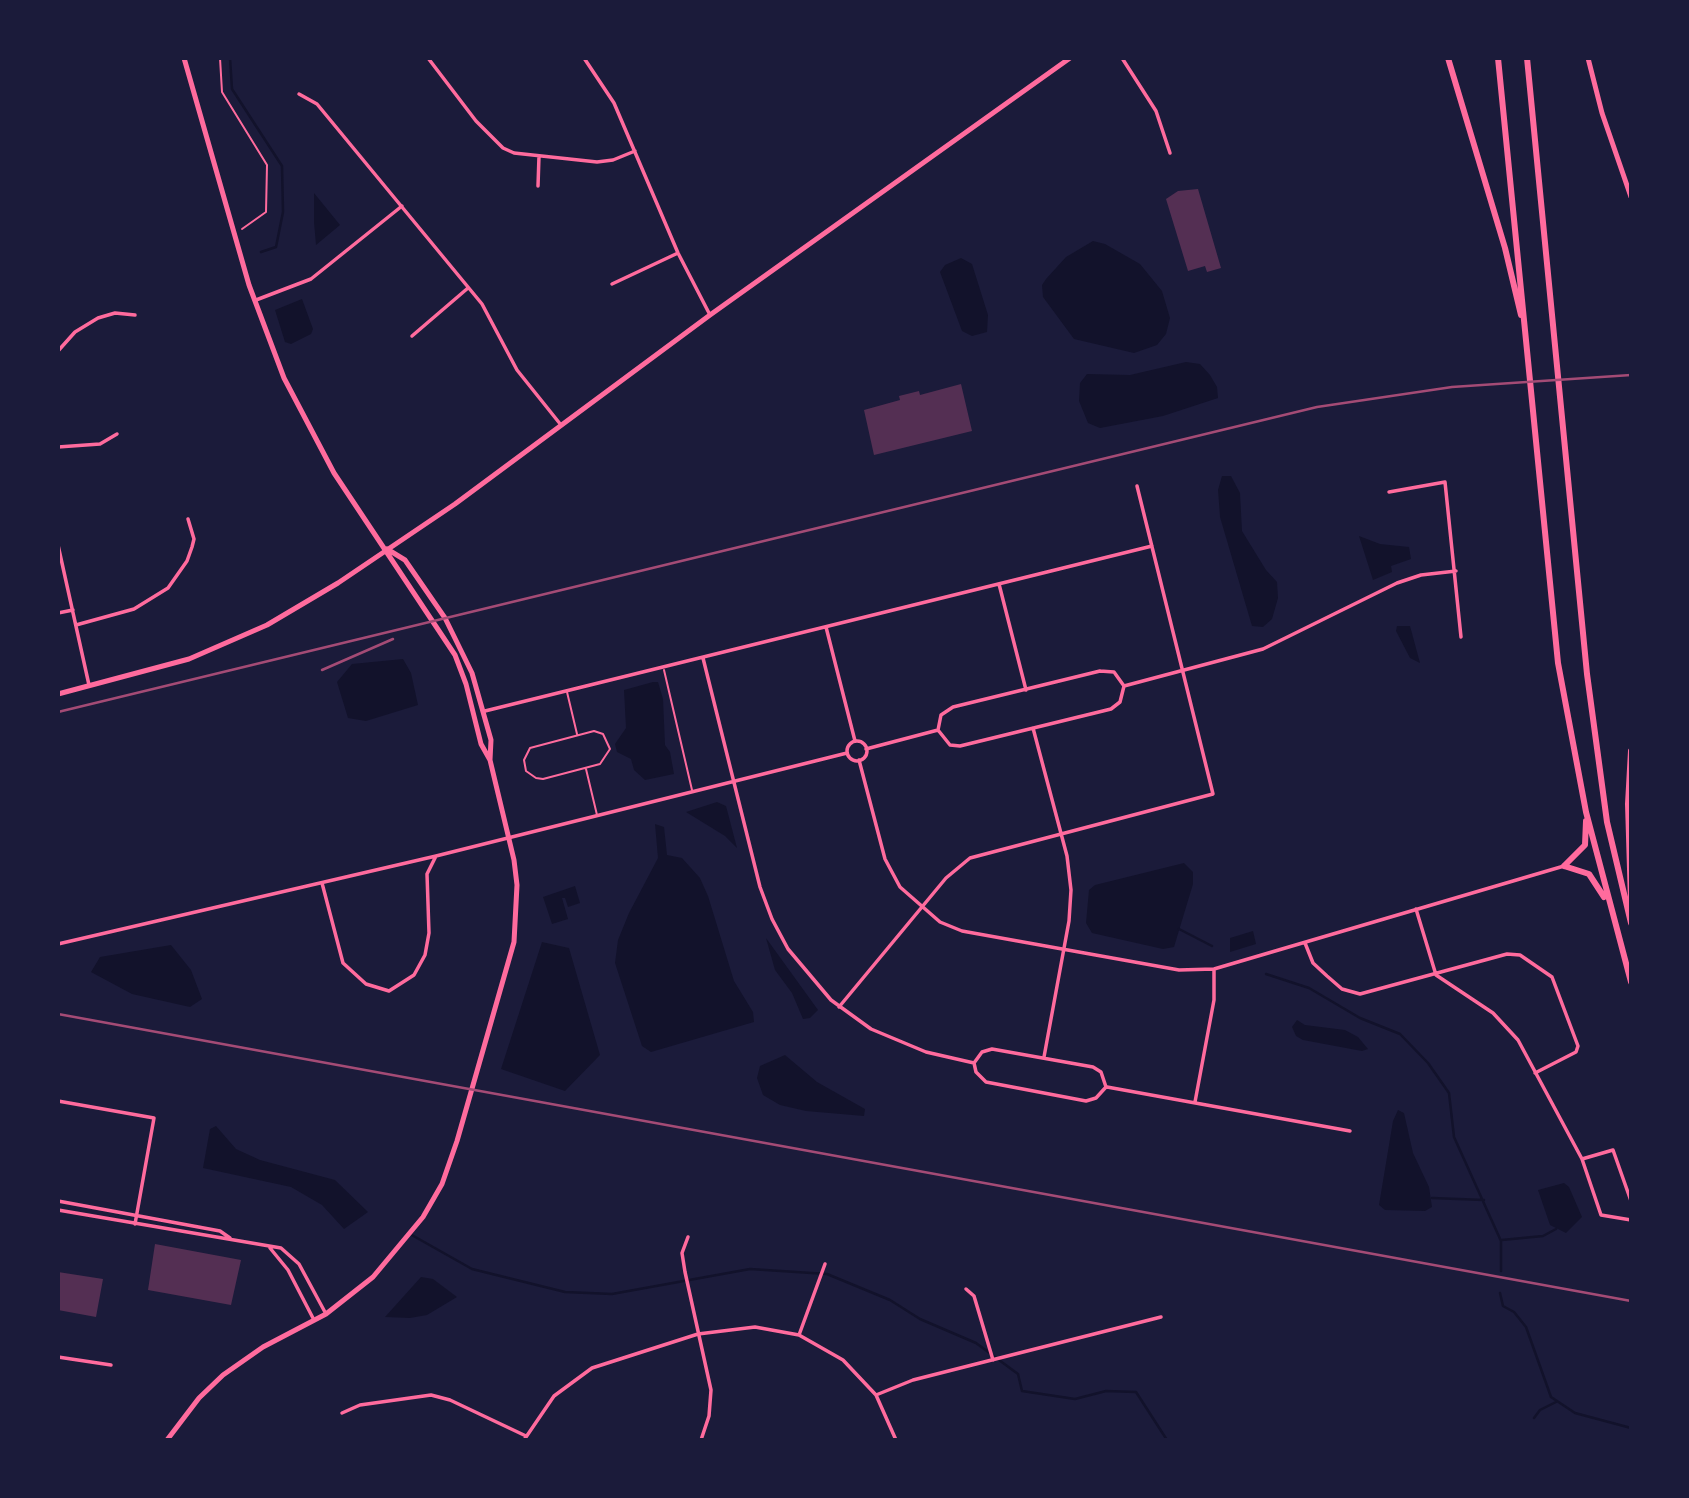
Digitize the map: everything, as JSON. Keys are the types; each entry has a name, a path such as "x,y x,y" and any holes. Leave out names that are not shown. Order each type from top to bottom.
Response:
{"highway":[{"path":"1448,58 1506,248 1526,334"},
{"path":"1498,58 1558,663 1586,812 1631,982"},
{"path":"1527,58 1587,674 1607,822 1631,923"},
{"path":"1631,751 1628,804 1631,902"},
{"path":"1564,866 1585,845 1586,812"},
{"path":"1564,866 1583,871 1593,878 1611,910"}],"main road":[{"path":"167,1440 199,1398 223,1374 263,1347 326,1314 373,1277 423,1217 446,1173 462,1127 514,938 517,885 509,837 490,760 481,744 466,684 455,655 334,473 284,378 254,300 184,58"},
{"path":"58,694 166,667 249,634 300,606 387,549 562,426 710,315 1070,58"},
{"path":"1588,58 1602,113 1631,197"},
{"path":"387,549 405,560 445,618 466,658 485,711 491,740 490,760"}],"street":[{"path":"428,58 495,144 514,153 605,162 635,151"},
{"path":"584,58 607,90 678,253 710,315"},
{"path":"1122,58 1156,111 1170,153"},
{"path":"299,93 317,104 490,315 517,370 562,426"},
{"path":"538,186 539,156"},
{"path":"254,300 311,279 402,206"},
{"path":"612,284 678,253"},
{"path":"412,336 468,288"},
{"path":"58,351 75,332 98,318 115,313 135,315"},
{"path":"58,447 100,444 117,434"},
{"path":"1389,492 1445,482 1461,637"},
{"path":"839,1007 953,871 970,858 1062,831 1213,794 1137,486"},
{"path":"76,625 134,609 168,588 187,561 192,547 194,539 188,519"},
{"path":"58,545 90,687"},
{"path":"485,711 1152,546"},
{"path":"1124,686 1263,649 1408,579 1456,571"},
{"path":"999,584 1026,690"},
{"path":"58,613 73,610"},
{"path":"826,627 855,741"},
{"path":"703,658 760,887 772,919 797,963 839,1007 887,1038 926,1052 974,1063"},
{"path":"1100,671 1114,672 1124,686 1120,702 1111,709 960,746 950,745 938,730 941,715 953,707 1100,671"},
{"path":"1033,728 1062,831 1071,890 1064,949 1044,1057"},
{"path":"866,749 938,730"},
{"path":"855,741 863,744 866,749 865,755 859,760 853,760 847,753 849,744 855,741"},
{"path":"58,944 436,856 847,753"},
{"path":"859,760 885,859 900,887 921,909 940,922 962,931 1179,970 1214,969 1564,866"},
{"path":"322,883 343,963 366,984 389,991 414,975 425,955 429,933 426,882 436,856"},
{"path":"1416,909 1436,975 1504,1023 1582,1159 1601,1215 1631,1220"},
{"path":"1305,943 1312,962 1350,992 1364,994 1507,954 1520,955 1552,976 1578,1046 1576,1052 1535,1073"},
{"path":"1195,1102 1214,1000 1214,969"},
{"path":"974,1063 982,1052 992,1049 1044,1057 1093,1067 1101,1072 1106,1087"},
{"path":"974,1063 980,1079 986,1082 1086,1101 1096,1098 1106,1087"},
{"path":"1106,1087 1350,1131"},
{"path":"58,1101 154,1118 135,1224"},
{"path":"1582,1159 1613,1150 1631,1201"},
{"path":"58,1202 220,1231 232,1239"},
{"path":"58,1210 219,1240 232,1239 281,1248 293,1258 326,1314"},
{"path":"688,1237 682,1253 711,1390 709,1416 701,1440"},
{"path":"270,1248 288,1270 315,1321"},
{"path":"799,1335 825,1264"},
{"path":"966,1289 974,1296 993,1360"},
{"path":"876,1395 913,1380 1161,1317"},
{"path":"342,1413 360,1405 430,1395 450,1400 525,1438 554,1396 592,1368 698,1334 755,1327 799,1335 843,1360 876,1395 897,1440"},
{"path":"58,1357 111,1366"}],"lane":[{"path":"663,668 693,791"},
{"path":"567,692 577,735"},
{"path":"599,732 608,741 610,749 604,761 586,768 543,779 529,775 525,766 530,748 599,732"},
{"path":"586,768 597,815"}],"path":[{"path":"220,58 222,92 267,165 266,212 242,229"}],"shaded area":[{"path":"314,193 340,225 316,245 314,222"},
{"path":"1093,241 1105,244 1140,264 1162,291 1170,318 1166,334 1157,345 1134,353 1074,339 1043,297 1042,285 1046,279 1066,257"},
{"path":"961,258 972,264 988,315 987,332 972,336 962,331 940,272 945,265"},
{"path":"302,299 313,329 311,334 291,344 285,342 275,310"},
{"path":"1186,362 1200,364 1210,375 1217,387 1218,398 1163,416 1100,428 1088,423 1079,401 1080,383 1087,374 1130,375"},
{"path":"1222,476 1231,476 1240,493 1242,531 1266,570 1277,582 1278,598 1272,619 1263,627 1252,626 1220,517 1218,490"},
{"path":"1359,536 1380,544 1409,547 1411,559 1391,566 1392,572 1373,580"},
{"path":"1397,626 1410,626 1420,663 1410,658 1396,631"},
{"path":"403,659 411,673 418,705 366,721 348,718 337,682 352,664"},
{"path":"658,682 663,699 665,745 670,752 674,774 645,780 634,770 631,759 617,752 615,744 626,728 624,690"},
{"path":"717,802 726,806 737,848 725,836 686,812"},
{"path":"655,824 664,827 667,855 682,858 700,878 734,981 753,1012 754,1022 651,1052 642,1046 615,963 618,940 629,913 658,858"},
{"path":"1184,863 1193,872 1193,884 1174,947 1163,949 1092,933 1086,923 1089,890 1095,885"},
{"path":"575,886 580,903 568,907 565,898 562,898 568,919 552,924 543,897"},
{"path":"1253,931 1256,944 1230,952 1230,938"},
{"path":"766,938 818,1010 810,1018 803,1019 792,993 775,970"},
{"path":"542,942 569,948 600,1055 565,1091 501,1069"},
{"path":"171,945 191,970 202,999 190,1007 132,994 91,972 100,957"},
{"path":"1297,1020 1305,1025 1345,1030 1358,1037 1368,1049 1362,1051 1303,1040 1296,1036 1292,1027"},
{"path":"785,1055 817,1082 865,1109 864,1116 806,1111 780,1105 763,1095 757,1078 760,1066"},
{"path":"1398,1110 1404,1113 1413,1153 1429,1187 1432,1207 1425,1211 1385,1210 1379,1205 1393,1121"},
{"path":"216,1126 236,1149 260,1160 335,1180 368,1212 344,1229 322,1205 291,1187 203,1168 210,1129"},
{"path":"1564,1183 1569,1187 1582,1217 1566,1233 1550,1225 1538,1190"},
{"path":"421,1277 433,1279 457,1297 427,1315 410,1318 385,1317"}],"building":[{"path":"1198,189 1221,268 1207,272 1205,266 1188,271 1166,199 1178,191"},
{"path":"961,384 972,431 874,455 864,410 900,400 899,396 919,391 920,395"},
{"path":"155,1244 241,1260 231,1305 148,1290"},
{"path":"58,1272 103,1279 96,1317 58,1310"}],"waterway":[{"path":"230,58 232,89 282,166 283,212 276,247 261,252"},
{"path":"1179,929 1212,946"},
{"path":"1266,974 1309,988 1360,1018 1400,1034 1428,1063 1449,1093 1454,1137 1501,1241 1501,1271"},
{"path":"1432,1198 1484,1200"},
{"path":"1502,1240 1543,1236 1556,1229"},
{"path":"410,1234 472,1269 565,1292 612,1294 750,1269 827,1274 890,1300 920,1319 976,1343 1018,1374 1022,1391 1075,1399 1106,1391 1136,1392 1167,1440"},
{"path":"1500,1293 1503,1306 1514,1312 1526,1327 1551,1397 1575,1413 1631,1428"},
{"path":"1534,1418 1540,1410 1556,1402"}],"railway":[{"path":"58,712 1317,407 1452,387 1631,375"},
{"path":"322,670 393,639"},
{"path":"58,1014 1631,1301"}]}
